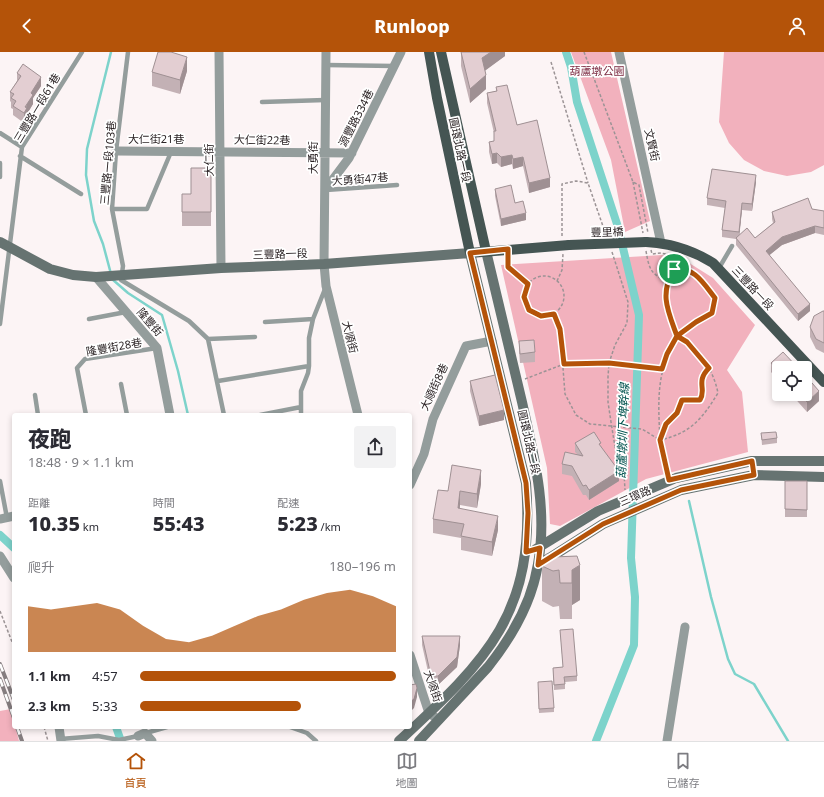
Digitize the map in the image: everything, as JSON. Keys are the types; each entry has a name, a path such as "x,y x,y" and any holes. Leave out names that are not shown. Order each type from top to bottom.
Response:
{"main road":[{"name":"圓環北路一段","path":"429,52 437,98 470,253"},
{"name":"圓環北路一段","path":"441,52 486,252"},
{"name":"三豐路一段","path":"648,241 661,242 695,252 719,268 824,382"},
{"name":"豐里橋","path":"566,245 648,241"},
{"name":"三豐路一段","path":"470,253 566,245"}],"street":[{"name":"大仁街","path":"219,52 222,268"},
{"name":"大勇街","path":"324,264 326,52"},
{"name":"源豐路334巷","path":"324,190 352,153 401,52"},
{"name":"文賢街","path":"619,52 661,242"},
{"name":"大仁街21巷","path":"116,151 220,151"},
{"name":"大仁街22巷","path":"220,151 352,153"},
{"name":"三豐路一段","path":"0,242 50,269 73,275 96,277 222,268 324,264 470,253"},
{"name":"圓環北路二段","path":"419,741 488,667 506,643 525,605 538,565 542,530 542,503 537,471 486,252"},
{"name":"圓環北路二段","path":"412,729 473,669 496,638 511,610 523,570 526,552 528,513 526,483 470,253"},
{"name":"大順街","path":"324,264 326,286 358,413"},
{"name":"隆豐街","path":"96,277 157,348 167,413"},
{"name":"大順街8巷","path":"412,481 424,454 433,419 466,346 492,340"},
{"name":"三環路","path":"526,552 540,548 598,511 669,480 752,461 824,461"},
{"path":"752,461 754,475"},
{"name":"三環路","path":"523,570 538,565 603,524 681,490 754,475 824,477"},
{"path":"0,556 12,575"},
{"path":"667,741 685,628"},
{"name":"大順街","path":"412,661 429,713 439,720"},
{"path":"59,729 61,740"},
{"name":"圓環北路二段","path":"399,741 412,729"},
{"path":"142,735 152,741"}],"lane":[{"name":"三豐路一段61巷","path":"0,324 11,248 22,147 82,52"},
{"name":"三豐路一段103巷","path":"121,276 122,266 112,209 116,151 128,52"},
{"path":"326,65 395,66"},
{"path":"262,102 325,100"},
{"path":"0,133 22,147"},
{"path":"112,209 147,209 172,150"},
{"path":"20,156 80,194"},
{"path":"0,163 0,177"},
{"name":"大勇街47巷","path":"324,190 397,185"},
{"path":"719,268 732,246"},
{"path":"121,276 121,280 189,321 208,339 224,413"},
{"path":"301,413 301,391 309,366 309,338 313,319 326,286"},
{"path":"88,319 126,312"},
{"path":"265,322 313,319"},
{"path":"208,339 256,337"},
{"name":"隆豐街28巷","path":"86,413 77,368 85,359 157,348"},
{"path":"218,381 309,366"},
{"path":"121,384 127,413"},
{"path":"35,395 38,413"},
{"path":"270,413 301,407"},
{"path":"0,481 7,518"},
{"path":"61,740 98,736 119,740 161,729"},
{"path":"295,729 307,734 316,741"}],"path":[{"path":"584,52 633,182 640,214"},
{"path":"551,62 588,183 607,237"},
{"path":"557,281 562,270 566,245 562,184 576,181 588,183"},
{"path":"633,182 639,185 648,241 652,254 661,253 674,256 669,268 682,268 699,277 715,298 712,313 696,322 677,336 667,354 662,369 658,410 660,440 669,480"},
{"path":"508,249 508,267 528,284"},
{"path":"612,251 628,302 627,323 615,344 609,363 608,402 616,453 624,473 626,498"},
{"path":"649,267 655,276 667,281"},
{"path":"554,314 560,329 564,364 565,394 576,415 590,424 612,428 642,429 660,440 676,436 688,430 705,414 718,393 715,377 709,368 687,342 677,336 666,303 665,290 667,281 674,269"},
{"path":"545,276 557,281 563,291 563,304 554,314 541,316 529,310 524,297 528,284 539,277 545,276"},
{"path":"517,382 564,364 609,363 662,369"},
{"path":"660,440 666,424 677,413 682,400 700,400 702,392 700,382 704,373 709,368"},
{"path":"0,611 12,642"},
{"path":"45,729 48,741"}],"green space":[{"name":"葫蘆墩公園","path":"571,52 611,52 650,221 625,232 611,160"},
{"path":"724,52 824,52 824,165 811,172 787,176 764,171 744,160 729,143 719,122"},
{"path":"662,255 686,261 713,278 755,325 727,370 742,392 748,452 646,479 560,526 550,524 547,468 501,265"},
{"path":"11,709 12,729 16,729 19,741 0,741 0,711"}],"building":[{"path":"158,52 171,52 187,57 180,80 152,72"},
{"path":"461,52 491,52 482,58 486,75 470,89"},
{"path":"23,64 41,77 31,93 33,95 25,107 27,108 24,113 13,106 16,101 11,98 14,94 10,92 21,76 17,73"},
{"path":"507,85 517,125 537,120 550,178 529,183 523,157 513,159 512,155 501,157 497,153 492,154 489,142 494,141 494,131 496,131 487,93 497,91 496,87"},
{"path":"191,168 211,168 211,212 182,212 182,194 191,194"},
{"path":"712,169 756,175 752,204 742,203 739,232 722,230 726,201 707,198"},
{"path":"511,185 515,203 523,201 526,213 501,219 495,189"},
{"path":"808,198 812,209 824,211 824,228 815,226 782,237 766,251 810,304 798,314 736,238 747,228 755,238 775,222 772,212"},
{"path":"823,311 824,343 816,339 810,327 814,316"},
{"path":"534,340 535,352 520,354 519,341"},
{"path":"783,352 791,361 773,361"},
{"path":"495,375 504,410 479,416 470,381"},
{"path":"812,383 819,391 812,397"},
{"path":"594,432 601,443 599,444 619,471 589,490 586,485 583,486 572,466 562,464 565,452 583,456 575,443"},
{"path":"776,432 777,438 762,440 761,433"},
{"path":"452,465 481,470 477,494 460,491 458,508 498,516 492,542 461,536 464,524 433,519 438,490 448,491"},
{"path":"785,481 807,481 807,510 785,509"},
{"path":"546,554 554,557 577,556 580,565 572,570 572,583 560,583 559,570 553,571 542,566"},
{"path":"573,629 577,676 564,677 565,684 554,685 553,668 563,667 560,630"},
{"path":"422,636 460,636 457,657 438,676 431,676"},
{"path":"552,681 554,708 539,709 538,682"},
{"path":"416,684 417,688 414,699 412,700 412,685"}],"waterway":[{"path":"111,52 87,149 86,175 94,221 103,244 111,274"},
{"name":"葫蘆墩圳下埤幹線","path":"566,52 571,67 577,102 618,227 639,315 631,558 635,597 634,645 596,741"},
{"path":"112,279 128,293 162,315 178,371 188,413"},
{"path":"689,501 711,597 728,659 735,674 754,684 788,741"},
{"path":"0,535 12,546"},
{"path":"117,729 121,741"}],"railway":[{"path":"0,664 12,695"},
{"path":"0,679 12,712"},
{"path":"18,729 22,741"}],"route":[{"path":"674,269 667,281 665,290 666,303 677,336 667,354 662,369 609,363 564,364 560,329 554,314 541,316 534,314 529,310 525,304 524,297 528,284 508,267 508,249 470,253 526,483 528,513 526,552 540,548 538,565 603,524 681,490 754,475 752,461 669,480 660,446 660,440 666,424 677,413 682,400 700,400 702,396 700,382 704,373 709,368 705,361 687,342 677,336 696,322 712,313 715,298 699,277 682,268 674,269"}]}
